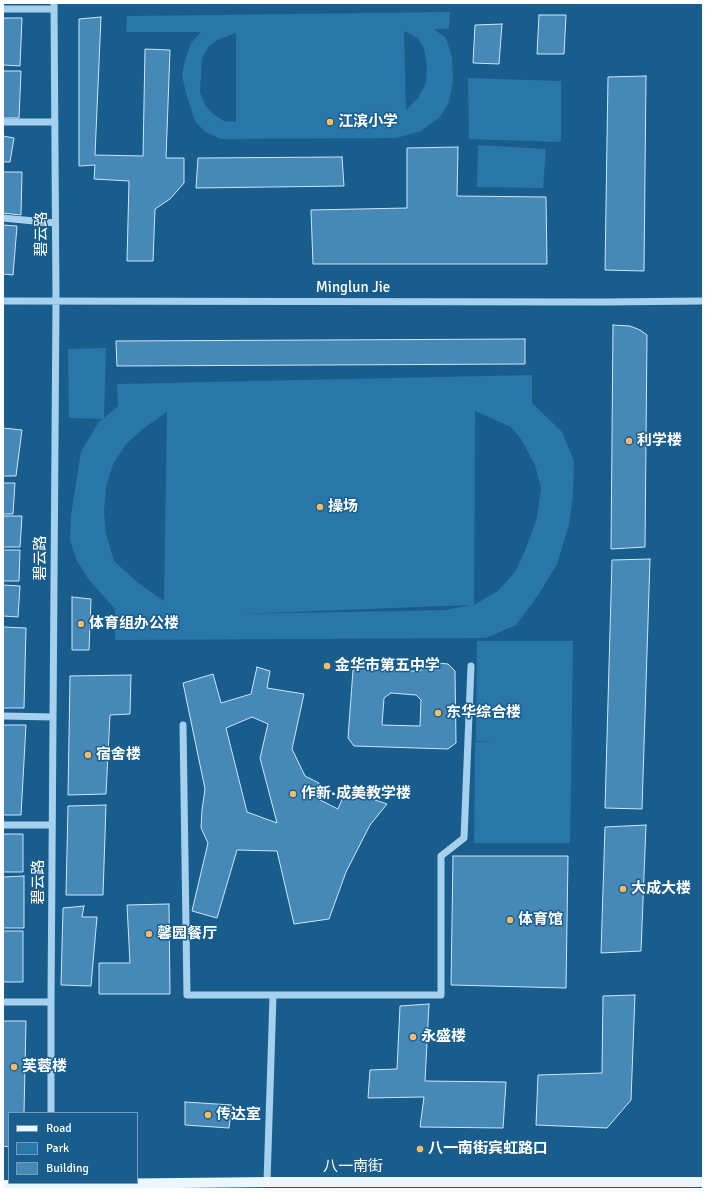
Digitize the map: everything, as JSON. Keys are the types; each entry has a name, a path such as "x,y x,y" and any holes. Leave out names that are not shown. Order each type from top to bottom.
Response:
{"main road":[{"name":"八一南街","path":"138,1183 703,1182"},
{"name":"八一南街","path":"3,1185 27,1184"}],"street":[{"path":"3,9 54,6"},
{"name":"碧云路","path":"51,1112 56,301 54,6"},
{"path":"3,122 55,122"},
{"path":"3,218 55,223"},
{"name":"Minglun Jie","path":"3,301 703,301"},
{"path":"183,725 187,995 441,995 441,856 464,838 471,666"},
{"path":"3,716 53,717"},
{"path":"3,825 52,825"},
{"path":"267,1182 273,996"},
{"path":"3,1002 51,1002"}],"green space":[{"path":"450,12 449,29 434,29 446,38 452,57 453,81 449,102 440,117 421,131 396,138 221,139 205,132 195,121 182,75 191,43 201,32 126,32 127,16","holes":["404,31 418,38 424,49 427,66 426,83 418,98 406,110","236,33 236,122 224,121 213,114 205,105 200,92 202,58 209,46 217,40"]},
{"path":"468,78 561,81 561,142 469,139"},
{"path":"478,145 546,149 543,188 477,187"},
{"name":"操场","path":"106,348 104,418 118,406 117,384 532,375 532,403 562,432 574,461 573,496 569,525 557,564 539,594 516,625 486,638 115,640 115,609 89,580 77,561 70,540 71,515 81,452 98,423 103,419 69,418 68,349","holes":["475,411 511,427 521,439 535,465 541,488 537,518 515,572 498,591 474,605","167,412 164,601 138,583 114,561 106,534 104,511 106,487 113,464 126,444 144,428","470,605 446,610 241,614"]},
{"path":"477,641 573,641 570,843 474,843 475,742 493,742 476,741"}],"building":[{"path":"539,15 566,15 564,54 537,54"},
{"path":"101,17 95,155 143,156 145,49 170,50 166,158 184,158 184,183 170,199 155,209 153,261 127,261 129,181 94,179 95,165 79,166 79,19"},
{"path":"3,18 22,18 20,66 3,65"},
{"path":"502,24 499,64 473,63 475,25"},
{"path":"3,71 21,71 19,118 3,118"},
{"path":"646,76 644,271 605,270 608,77"},
{"path":"3,136 14,138 10,162 3,162"},
{"path":"458,147 457,196 546,197 547,264 313,264 311,210 407,208 407,148"},
{"path":"342,157 344,186 196,188 198,158"},
{"path":"3,172 22,172 21,215 3,213"},
{"path":"3,225 17,226 13,275 3,274"},
{"name":"利学楼","path":"613,325 630,326 647,335 645,547 611,549"},
{"path":"525,339 525,364 117,366 116,341"},
{"path":"3,428 22,430 16,476 3,476"},
{"path":"3,483 15,483 13,514 3,514"},
{"path":"3,516 22,516 20,547 3,547"},
{"path":"3,550 20,550 19,581 3,581"},
{"path":"650,559 642,809 605,808 612,560"},
{"path":"3,585 20,586 18,617 3,616"},
{"name":"体育组办公楼","path":"72,597 91,599 89,650 72,650"},
{"path":"3,627 26,628 24,708 3,708"},
{"name":"东华综合楼","path":"367,662 375,663 381,671 420,671 426,664 448,664 455,671 456,743 448,749 354,746 348,738 353,670","holes":["391,693 416,695 421,700 420,726 382,725 384,698"]},
{"name":"作新·成美教学楼","path":"257,667 270,671 267,688 304,694 292,749 305,776 319,783 316,798 338,809 346,790 387,804 370,825 346,872 329,919 294,924 277,851 237,850 217,918 192,911 208,843 201,828 205,789 183,683 213,674 221,703 251,694","holes":["252,717 268,724 260,758 277,823 247,812 226,728"]},
{"name":"宿舍楼","path":"131,675 130,714 110,715 106,794 68,795 70,676"},
{"path":"3,725 26,725 21,815 3,815"},
{"name":"宿舍楼","path":"106,805 103,895 66,895 68,806"},
{"name":"大成大楼","path":"646,825 641,951 601,953 605,827"},
{"path":"3,834 23,834 23,872 3,872"},
{"name":"体育馆","path":"453,856 568,856 566,988 451,985"},
{"path":"24,876 24,928 3,928 3,877"},
{"name":"馨园餐厅","path":"169,904 170,994 99,994 99,963 130,963 127,905"},
{"path":"84,906 82,917 97,917 91,986 61,985 63,908"},
{"path":"3,931 23,931 23,982 3,982"},
{"path":"635,995 631,1100 607,1128 536,1125 538,1075 602,1073 603,996"},
{"name":"永盛楼","path":"429,1004 425,1081 506,1082 503,1128 420,1127 424,1097 368,1098 370,1070 397,1069 400,1006"},
{"name":"芙蓉楼","path":"3,1021 26,1021 24,1112 8,1112 8,1147 3,1146"},
{"name":"传达室","path":"185,1102 232,1105 229,1128 185,1125"}],"place":[{"name":"江滨小学","path":"330,122"},
{"name":"利学楼","path":"629,441"},
{"name":"操场","path":"320,507"},
{"name":"体育组办公楼","path":"81,624"},
{"name":"金华市第五中学","path":"327,666"},
{"name":"东华综合楼","path":"438,713"},
{"name":"宿舍楼","path":"88,755"},
{"name":"作新·成美教学楼","path":"293,794"},
{"name":"大成大楼","path":"623,889"},
{"name":"体育馆","path":"510,920"},
{"name":"馨园餐厅","path":"149,934"},
{"name":"永盛楼","path":"413,1037"},
{"name":"芙蓉楼","path":"14,1067"},
{"name":"传达室","path":"208,1115"},
{"name":"八一南街宾虹路口","path":"420,1149"}]}
